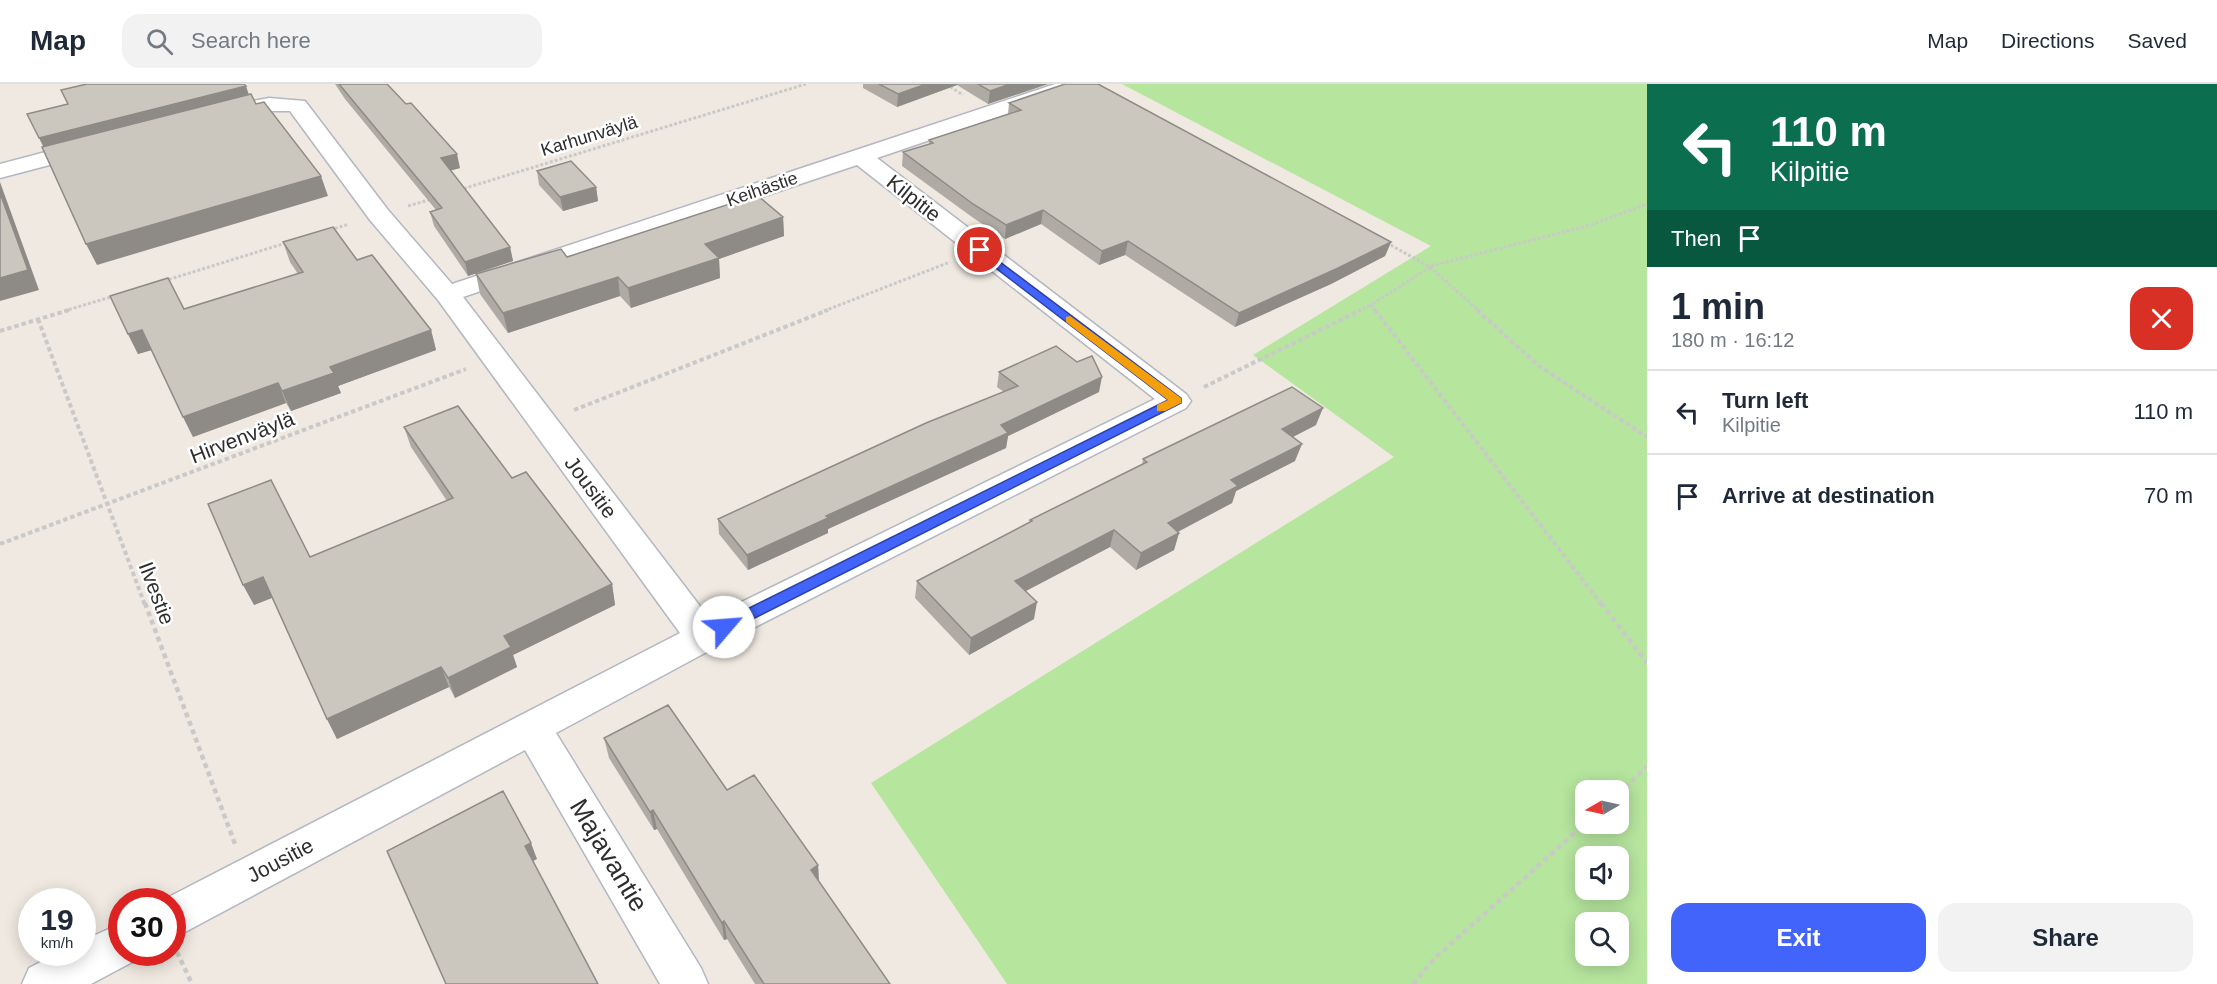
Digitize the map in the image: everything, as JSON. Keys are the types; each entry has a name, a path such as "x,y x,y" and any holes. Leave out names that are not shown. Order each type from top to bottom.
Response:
{"street":[{"name":"Keihästie","path":"447,294 1076,84"},
{"name":"Jousitie","path":"186,910 703,637 447,294 379,215 297,106 278,102 258,104 190,122"},
{"path":"0,171 123,139"},
{"name":"Kilpitie","path":"860,156 1176,400"},
{"path":"703,637 1176,400"},
{"name":"Majavantie","path":"532,727 685,984"},
{"path":"45,984 108,951"}],"path":[{"name":"Karhunväylä","path":"458,191 806,84"},
{"path":"322,232 435,198"},
{"path":"1176,400 1371,305 1430,267 1591,225 1647,204"},
{"path":"1378,238 1430,267 1539,366 1647,436"},
{"path":"163,281 288,243"},
{"path":"543,423 980,250"},
{"path":"0,331 118,295"},
{"path":"1371,305 1647,663"},
{"name":"Ilvestie","path":"38,320 247,877"},
{"name":"Hirvenväylä","path":"0,544 495,358"},
{"path":"1629,783 1647,767"},
{"path":"1413,984 1435,958 1575,833"},
{"path":"183,966 192,984"}],"green space":[{"path":"1122,84 1647,84 1647,984 1007,984 871,783 1394,457 1253,355 1431,246"}],"building":[{"path":"87,84 244,84 246,86 39,138 27,114 68,104 61,90"},
{"path":"339,84 387,84 406,104 411,103 457,154 441,158 510,247 465,262 430,212 442,208"},
{"path":"879,84 926,84 898,94"},
{"path":"978,84 1010,84 990,91"},
{"path":"1065,84 1098,84 1391,242 1239,313 1128,241 1102,251 1043,210 1006,225 973,204 903,152 933,143 929,140 1021,110 1009,103"},
{"path":"251,94 256,104 264,102 321,176 86,244 42,147"},
{"path":"571,161 596,187 560,197 537,171"},
{"path":"0,193 28,270 0,278"},
{"path":"757,195 783,217 705,244 719,258 628,288 618,277 503,313 476,274 561,249 567,257"},
{"path":"333,227 357,260 372,255 431,330 330,367 334,373 282,391 278,383 183,417 142,330 128,334 110,296 168,278 184,309 303,272 283,242"},
{"path":"1056,346 1077,362 1092,356 1102,377 1001,425 1008,433 826,516 828,518 747,555 718,519 926,423 1018,386 999,372"},
{"path":"1292,387 1323,408 1282,429 1302,444 1231,480 1238,486 1168,523 1179,533 1141,553 1114,530 1015,581 1037,602 971,638 917,581 1032,521 1030,520 1147,462 1143,459"},
{"path":"458,406 512,478 526,472 612,584 504,636 511,647 448,678 441,667 327,719 263,577 243,585 208,504 271,480 310,557 453,498 404,427"},
{"path":"668,705 727,790 754,775 818,865 811,870 890,984 764,984 724,921 722,923 653,810 650,812 604,738"},
{"path":"503,791 531,843 525,846 598,984 446,984 387,851"}],"slow traffic":[{"path":"1070,319 1176,400 1161,408"}],"route":[{"path":"724,627 1176,400 980,250"}]}
